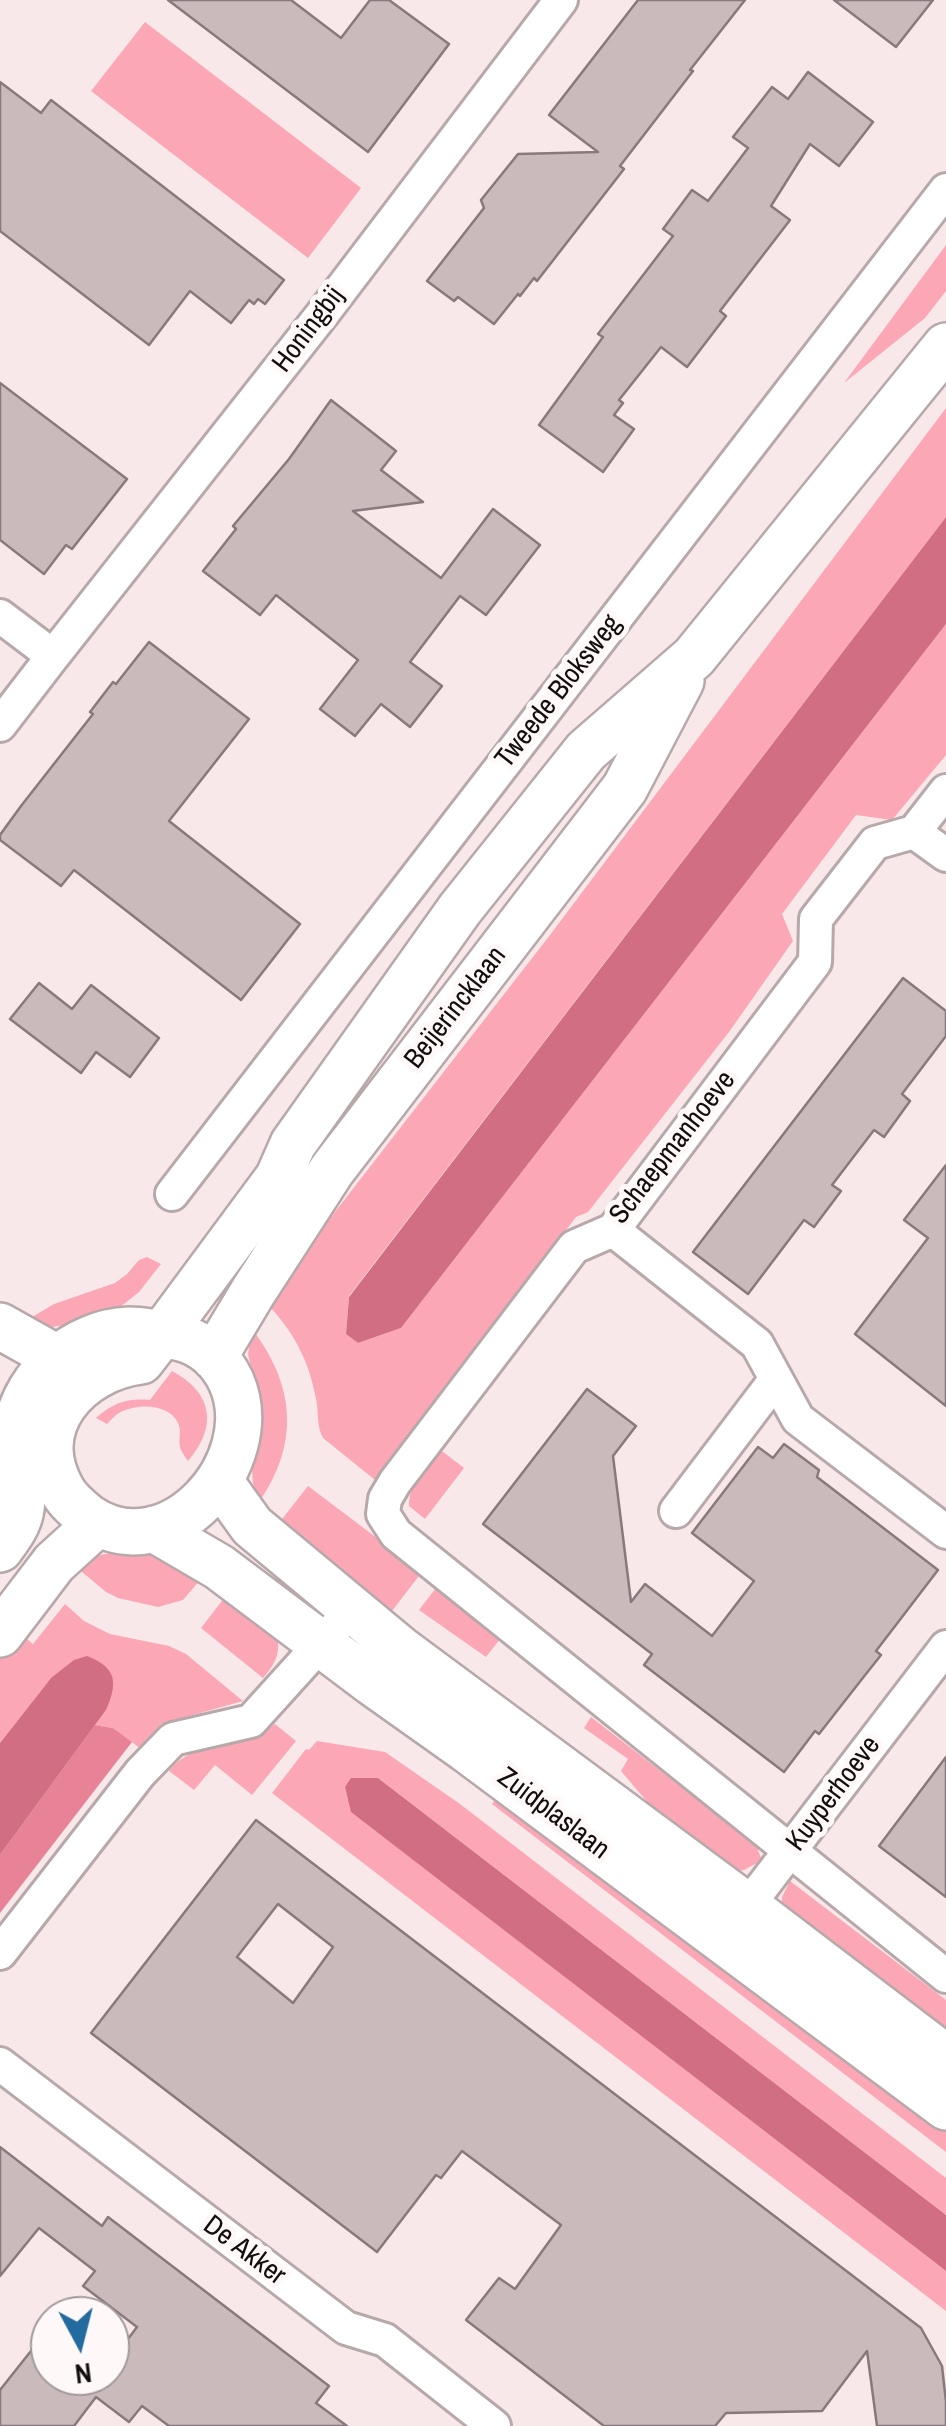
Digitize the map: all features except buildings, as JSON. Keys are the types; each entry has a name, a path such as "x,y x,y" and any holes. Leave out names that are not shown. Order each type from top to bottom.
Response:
{"main road":[{"name":"Beijerincklaan","path":"24,1411 64,1407 96,1374 141,1362 145,1332 278,1178 293,1144 460,909 586,752 694,657 946,346"},
{"name":"Beijerincklaan","path":"214,1357 332,1170 626,788 694,657"},
{"path":"0,1326 58,1358"},
{"path":"0,1548 22,1510 16,1442 24,1411 36,1382 58,1358 91,1339 109,1332 145,1332 190,1341 214,1357 233,1384 240,1416 239,1434 229,1466 192,1510 154,1529 126,1532 98,1523 76,1508 60,1487 52,1462 24,1411"},
{"name":"Zuidplaslaan","path":"220,1480 252,1526 734,1924 946,2107"},
{"path":"0,1634 54,1563 98,1523"},
{"name":"Zuidplaslaan","path":"154,1529 219,1567 466,1749 946,2058"}],"street":[{"name":"Honingbij","path":"0,724 324,312 560,0"},
{"name":"Tweede Bloksweg","path":"172,1194 946,190"},
{"path":"0,616 53,656"},
{"path":"946,790 914,832 946,855"},
{"name":"Schaepmanhoeve","path":"791,1851 396,1534 382,1514 395,1482 574,1247 613,1230 815,962 816,919 875,843 914,832"},
{"path":"613,1230 756,1344 798,1418 946,1532"},
{"path":"676,1511 776,1379"},
{"path":"0,1952 140,1773 174,1739 251,1720 351,1608"},
{"name":"Kuyperhoeve","path":"734,1924 946,1647"},
{"path":"791,1851 946,1976"},
{"name":"De Akker","path":"0,2064 346,2328 384,2340 494,2426"}],"shaded area":[{"path":"145,22 361,188 308,258 91,91"},
{"path":"946,245 946,291 925,318 844,383"},
{"path":"946,408 946,517 349,1296 346,1334 358,1343 401,1328 946,624 946,755 892,820 856,815 782,914 793,941 729,1032 588,1212 576,1217 375,1480 323,1438 304,1359 284,1323 265,1302 550,935"},
{"path":"946,517 946,624 401,1328 358,1343 346,1334 349,1297"},
{"path":"147,1257 161,1264 139,1292 119,1308 52,1327 27,1320 54,1304 115,1283"},
{"path":"252,1329 277,1371 287,1414 281,1458 259,1502 252,1469 262,1421 248,1354"},
{"path":"172,1371 196,1389 207,1411 204,1435 188,1461 180,1447 178,1423 160,1408 126,1410 107,1424 96,1418 121,1403 150,1400"},
{"path":"438,1448 464,1468 425,1519 409,1506 410,1497 418,1475"},
{"path":"308,1486 422,1572 385,1620 275,1528"},
{"path":"118,1552 156,1554 201,1579 183,1600 158,1607 118,1598 75,1566 94,1556"},
{"path":"439,1584 504,1634 486,1657 419,1610"},
{"path":"49,1591 58,1599 27,1639 33,1644 65,1604 84,1621 110,1634 169,1646 186,1654 243,1701 161,1724 141,1749 113,1728 95,1725 106,1710 51,1678 0,1743 0,1655"},
{"path":"228,1593 277,1635 276,1658 263,1678 201,1628"},
{"path":"87,1656 104,1666 112,1677 106,1710 0,1855 0,1743 51,1678 74,1660"},
{"path":"591,1717 756,1845 761,1858 757,1863 733,1872 683,1844 621,1771 628,1759 584,1728"},
{"path":"275,1724 296,1741 252,1795 215,1765 194,1790 169,1771 191,1754 263,1732"},
{"path":"95,1725 113,1728 132,1742 0,1913 0,1855"},
{"path":"317,1741 385,1752 460,1804 946,2178 946,2215 378,1778 345,1787 352,1812 946,2271 946,2311 272,1793 306,1749"},
{"path":"351,1778 378,1778 946,2215 946,2271 351,1812 345,1787"},
{"path":"502,1790 946,2127 946,2152 492,1804"},
{"path":"790,1881 946,2000 946,2047 782,1907"}]}
